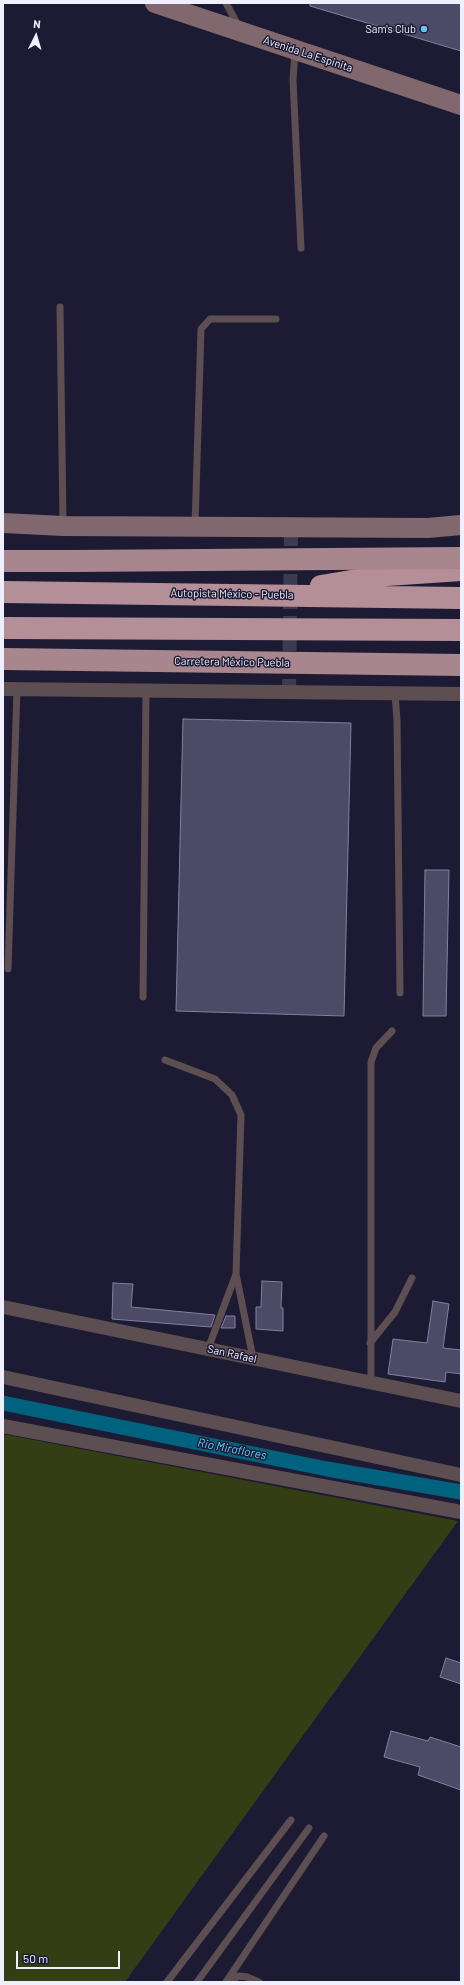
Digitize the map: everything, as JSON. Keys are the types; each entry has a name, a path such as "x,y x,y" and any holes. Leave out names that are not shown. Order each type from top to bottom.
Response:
{"highway":[{"path":"3,560 73,561 461,558"},
{"path":"265,594 387,575 461,570"},
{"path":"433,598 461,589"},
{"name":"Autopista México - Puebla","path":"3,592 265,594 461,598"},
{"path":"3,628 455,631"},
{"name":"Carretera México Puebla","path":"3,659 461,665"}],"main road":[{"name":"Avenida La Espinita","path":"155,3 461,105"},
{"path":"3,523 63,526 195,527 428,528 461,525"}],"street":[{"path":"10,689 395,695 461,694"},
{"name":"San Rafael","path":"3,1307 461,1401"},
{"path":"3,1377 461,1475"},
{"path":"3,1426 461,1512"}],"lane":[{"path":"226,3 242,32"},
{"path":"295,50 294,80 301,248"},
{"path":"60,307 63,526"},
{"path":"195,527 201,329 210,319 276,319"},
{"path":"8,969 10,689"},
{"path":"143,997 146,691"},
{"path":"395,695 397,720 400,993"},
{"path":"371,1382 371,1062 376,1048 392,1031"},
{"path":"165,1060 215,1079 232,1095 241,1115 236,1274 252,1358"},
{"path":"208,1349 236,1274"},
{"path":"370,1343 395,1312 412,1278"},
{"path":"167,1982 291,1820"},
{"path":"197,1982 309,1828"},
{"path":"226,1982 324,1836"},
{"path":"226,1982 239,1976 247,1976 259,1982"}],"green space":[{"path":"3,1434 458,1521 125,1982 3,1982"}],"building":[{"name":"Sam's Club","path":"310,3 461,3 461,51 310,6"},
{"path":"183,719 351,723 344,1016 176,1011"},
{"path":"425,870 449,870 446,1016 423,1016"},
{"path":"262,1281 282,1282 281,1308 283,1308 283,1331 256,1329 256,1307 261,1307"},
{"path":"113,1283 133,1284 131,1307 215,1315 211,1327 112,1319"},
{"path":"433,1301 449,1304 443,1348 461,1350 461,1374 446,1372 445,1382 388,1374 393,1339 427,1343"},
{"path":"226,1316 235,1316 235,1328 221,1328"},
{"path":"446,1658 461,1663 461,1684 440,1677"},
{"path":"391,1731 428,1741 430,1737 461,1747 461,1790 418,1775 420,1767 384,1757"}],"waterway":[{"name":"Rio Miraflores","path":"3,1403 327,1469 461,1492"}],"tunnel":[{"path":"289,693 291,527"}],"place":[{"name":"Sam's Club","path":"424,29"}]}
